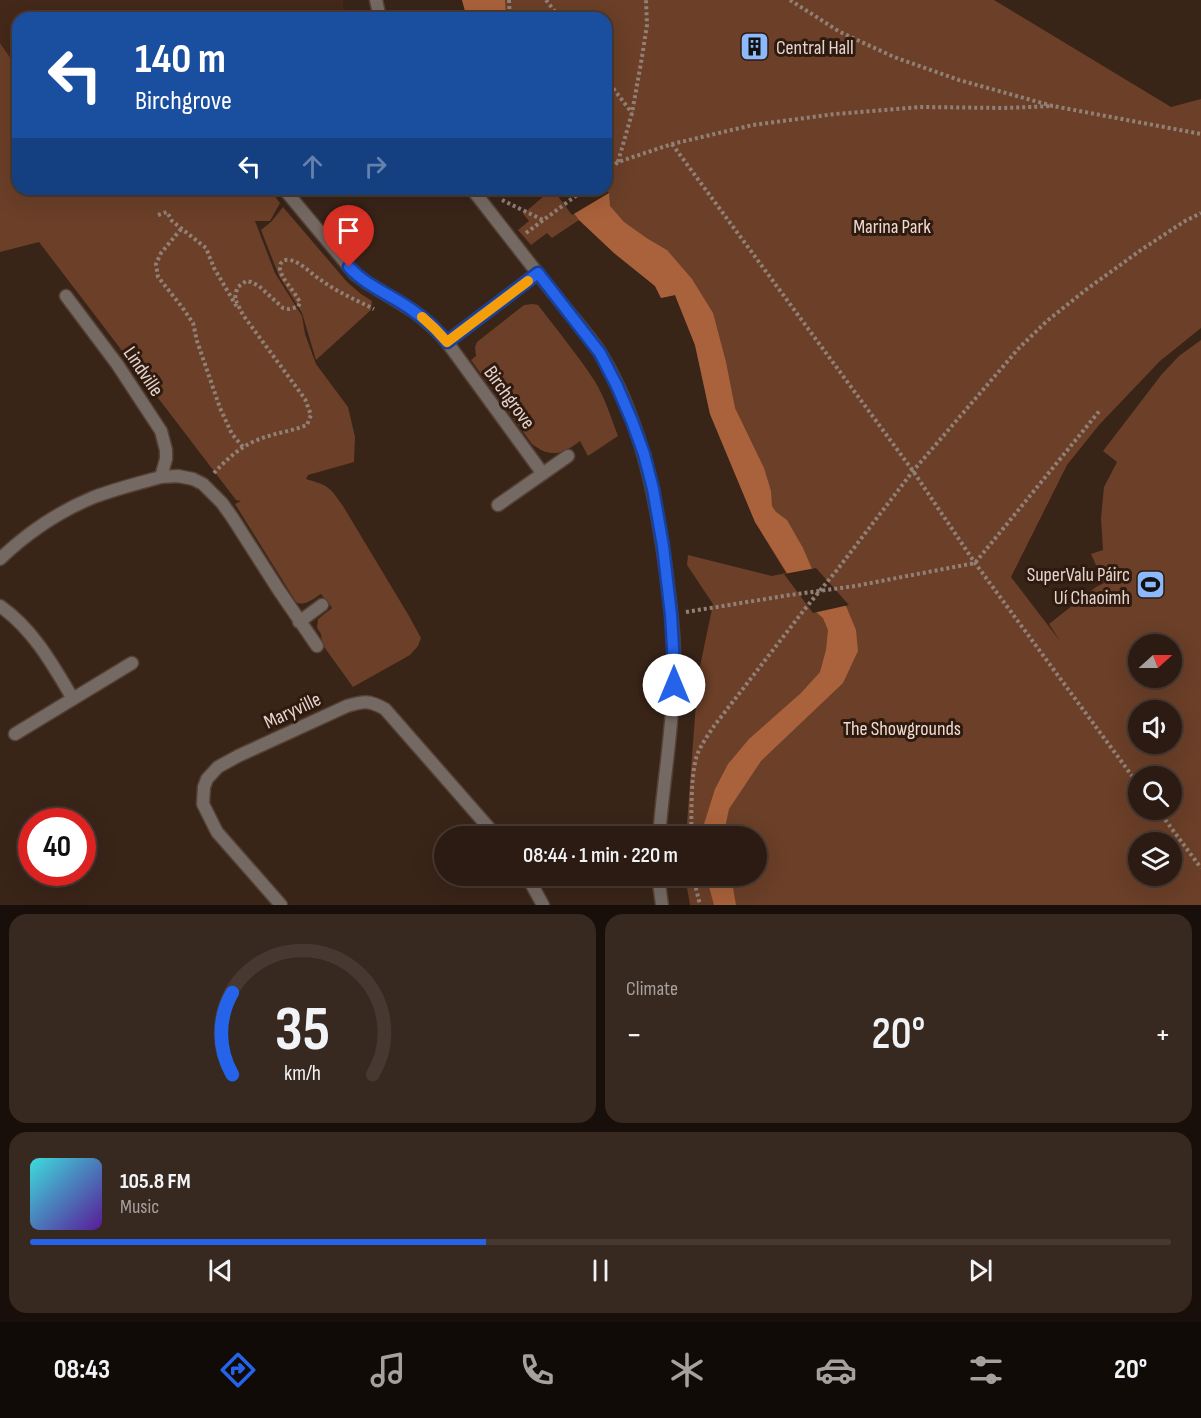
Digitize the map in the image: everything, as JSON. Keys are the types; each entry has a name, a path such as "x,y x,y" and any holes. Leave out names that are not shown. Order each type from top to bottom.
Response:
{"street":[{"name":"Birchgrove","path":"289,195 355,273 415,312 447,342 543,474"},
{"path":"477,195 600,353 617,386 644,454 663,546 674,665 660,826"},
{"path":"447,342 538,273"},
{"name":"Lindville","path":"66,296 117,364 161,431 166,459 161,477"},
{"path":"498,505 568,456"},
{"path":"0,559 33,532 63,512 94,497 161,477 183,476 203,484 222,503 317,646"},
{"path":"299,622 322,605"},
{"path":"0,606 36,641 73,699"},
{"path":"15,734 132,663"},
{"name":"Maryville","path":"281,905 217,832 203,804 204,787 207,779 218,767 347,706 363,702 374,703 385,709 486,826"},
{"path":"533,886 543,905"},
{"path":"659,886 662,905"}],"path":[{"path":"546,0 555,12"},
{"path":"618,162 632,114 647,25 646,0"},
{"path":"790,0 840,32 894,57 958,80 1053,106 1201,134"},
{"path":"612,87 632,114"},
{"path":"612,167 618,162 672,144 753,124 835,114 920,108 1053,106"},
{"path":"672,144 913,471 975,563 1128,770"},
{"path":"493,195 544,221"},
{"path":"513,242 577,195"},
{"path":"158,215 166,212 172,221 206,248 231,298 305,399 311,415 307,425 261,438 243,447 203,484"},
{"path":"691,826 694,768 701,746 714,726 913,471 1019,348 1047,321 1140,250 1201,213"},
{"path":"182,229 160,253 156,264 158,277 193,322 197,341 220,408 232,434 243,447"},
{"path":"243,315 236,299 236,292 238,287 246,281 259,286 283,308 298,307 300,303 297,296 282,276 279,268 281,262 285,260 300,265 339,292 381,312"},
{"path":"671,615 855,586 975,563 1101,409"},
{"path":"1165,820 1201,868"},
{"path":"695,886 700,905"}],"shaded area":[{"path":"0,0 343,0 344,12 12,12 12,60 0,43"},
{"path":"462,0 505,0 506,12 465,12"},
{"path":"560,195 609,195 610,206 624,222 667,250 692,279 713,313 735,408 764,468 771,491 772,506 787,520 812,569 846,606 856,630 858,651 843,683 761,761 729,809 725,826 704,826 704,824 715,789 728,764 749,739 801,693 820,672 828,630 823,618 787,573 755,522 710,414 695,345 675,295 661,298 655,286 614,253 579,220"},
{"path":"709,886 733,886 736,905 714,905"}],"green space":[{"path":"462,0 994,0 1171,107 1201,99 1201,328 1160,361 1099,425 1067,465 1011,577 1060,641 1049,624 1104,583 1091,554 1103,550 1101,518 1104,487 1117,462 1103,451 1162,374 1179,356 1201,340 1201,905 690,905 687,886 767,886 767,826 687,826 698,676 713,604 687,565 688,555 772,576 786,573 755,522 710,414 695,345 675,295 661,298 655,286 614,253 579,220 552,238 547,233 531,245 518,230 529,221 523,214 545,195 612,195 612,12 465,12"},
{"path":"0,43 12,60 12,195 274,195 280,203 270,221 255,221 275,273 302,316 305,334 316,364 348,407 355,437 354,462 308,475 306,479 324,485 335,494 409,616 421,638 418,646 410,655 353,687 322,644 321,634 317,628 318,619 332,608 321,594 306,603 296,602 235,504 241,501 236,500 39,242 0,252"},
{"path":"283,207 347,282 372,301 371,310 316,360 302,313 279,276 261,230"},
{"path":"524,305 538,305 574,351 605,400 618,436 588,456 580,441 556,453 550,453 532,444 471,360 476,356 477,342"}],"pier":[{"path":"557,195 606,195 572,215"},
{"path":"816,568 849,605 813,613 784,574"}],"slow traffic":[{"path":"422,317 447,342 528,281"}],"place":[{"name":"Central Hall","path":"755,47"},
{"name":"SuperValu Páirc Uí Chaoimh","path":"1151,585"}],"route":[{"path":"349,267 366,282 415,312 447,342 538,273 600,353 617,386 644,454 663,546 671,615 674,685"}],"park label":[{"name":"Marina Park","path":"892,226"},
{"name":"The Showgrounds","path":"902,728"}]}
